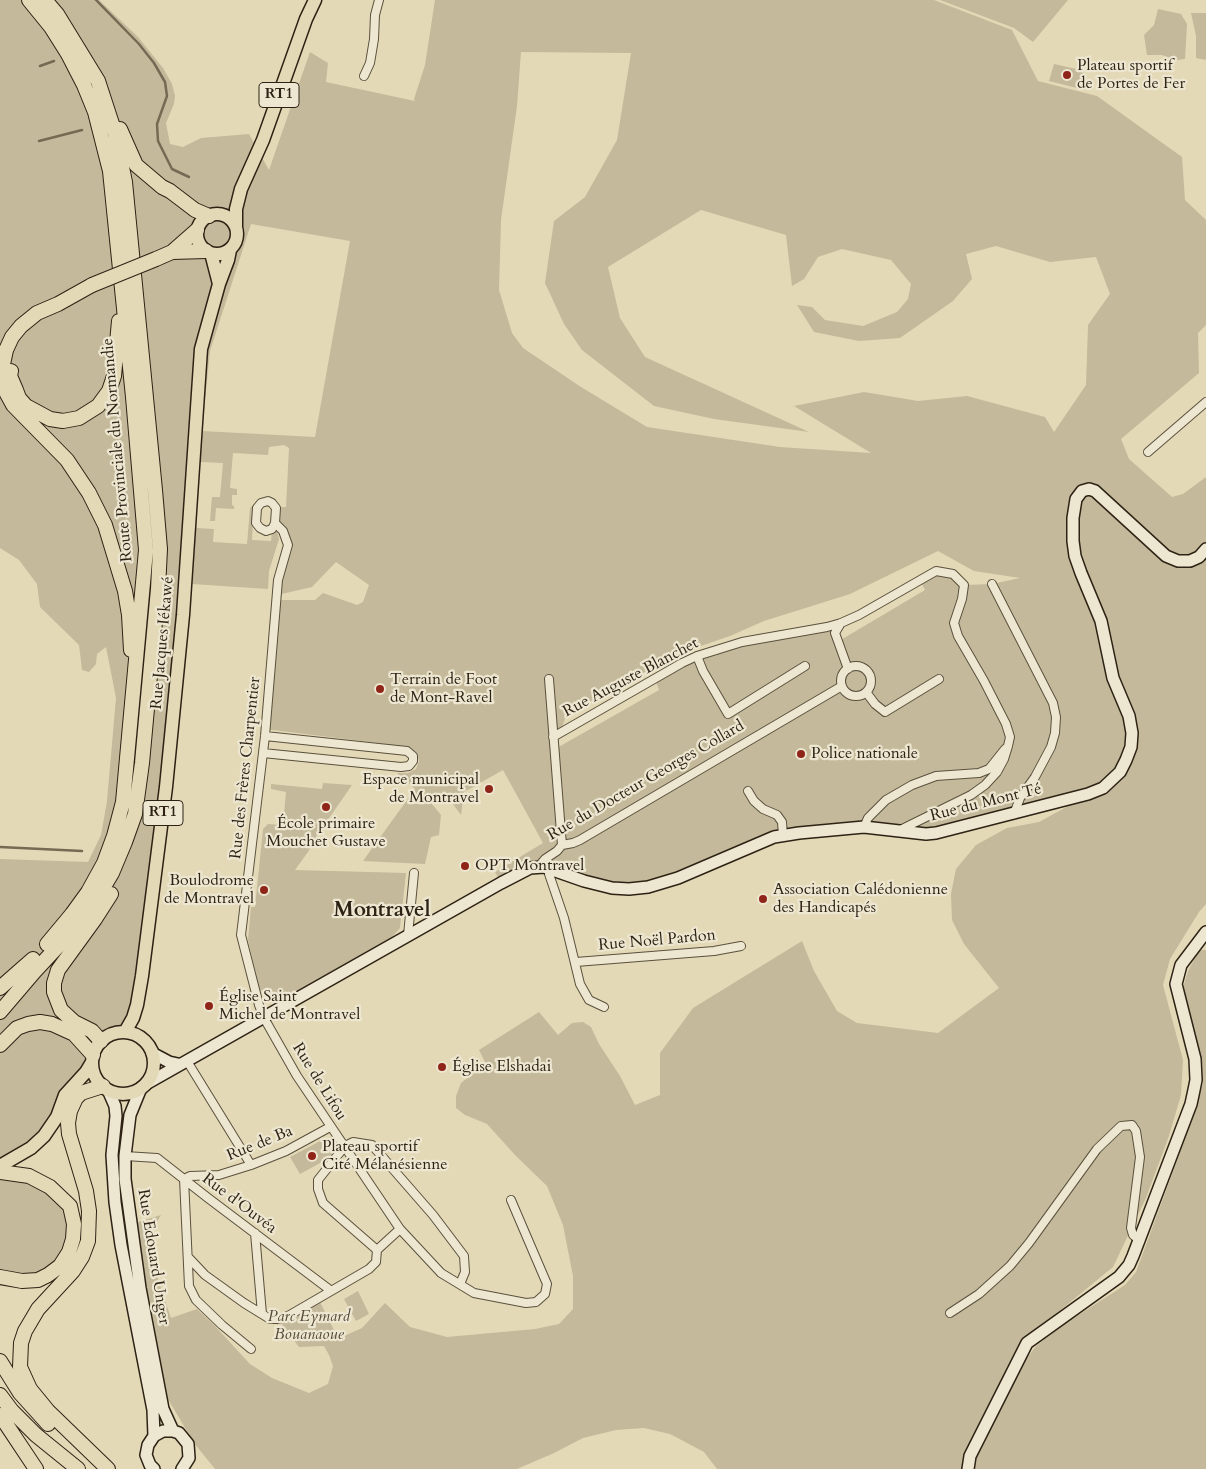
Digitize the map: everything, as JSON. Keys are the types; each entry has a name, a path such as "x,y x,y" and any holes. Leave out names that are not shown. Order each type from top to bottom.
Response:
{"highway":[{"name":"Route Provinciale du Normandie","path":"0,998 54,937 88,892 104,864 114,836 123,802 146,550 133,397 110,171 95,112 68,54 51,27 29,0"},
{"name":"Route Provinciale du Normandie","path":"45,0 57,14 98,81 115,133 125,182 160,549 149,699 135,814 126,842"},
{"path":"98,81 136,164 162,187 195,210 214,215"},
{"path":"132,716 129,615 125,590 105,525 89,493 67,460 13,405 6,394 3,382 3,364 6,350 12,338 21,326 37,313 92,285 172,252 197,230"},
{"path":"172,252 208,252"},
{"path":"92,285 64,309 38,323 25,334 16,348 11,364 10,376 19,398 26,406 50,419 63,421 80,418 98,406 109,391 114,376 122,295"},
{"path":"0,1012 74,929 102,890 126,842"},
{"path":"101,1042 92,1031 74,1022 61,1010 54,992 54,983 58,970 111,894 116,883 126,842"},
{"path":"0,1025 60,943"},
{"path":"0,988 33,959"},
{"path":"0,1045 17,1028 28,1024 46,1023 64,1028 74,1034 87,1046 93,1059"},
{"path":"106,1088 81,1093 72,1103 68,1123 69,1134 90,1211 88,1240 82,1257 73,1271 38,1309 25,1331 21,1343 20,1367 30,1388 48,1411 107,1469"},
{"path":"0,1168 33,1169 47,1174 70,1192 79,1208 82,1231 79,1243 67,1269 48,1298"},
{"path":"0,1168 29,1176 50,1187 70,1206 74,1224 70,1252 60,1266 48,1275 38,1280 22,1281 8,1280 0,1277"},
{"path":"0,1361 20,1393 43,1420 64,1439 107,1469"},
{"path":"0,1382 16,1405 56,1452"},
{"path":"0,1395 36,1435 78,1469"},
{"path":"0,1415 36,1469"}],"main road":[{"name":"RT1","path":"236,226 236,209 241,189 263,140 306,19 315,0"},
{"name":"RT1","path":"214,215 241,189"},
{"path":"208,252 217,254 230,250 237,239 236,226 229,218 214,215 202,222 197,230 198,242 208,252 219,284"},
{"name":"Rue Jacques Iékawé","path":"126,1032 137,1005 142,976 165,797 183,615 201,348 230,250"},
{"name":"Rue Jacques Iékawé","path":"137,1005 142,1039"},
{"path":"0,1168 31,1148 44,1136 57,1117 65,1095 86,1072 101,1042 114,1034 126,1032 134,1034 142,1039 152,1053 153,1069 144,1086 124,1094 106,1088 93,1071 93,1059"}],"street":[{"path":"364,76 370,63 375,15 379,0"},
{"path":"1148,452 1206,402"},
{"name":"Rue du Mont Té","path":"544,868 612,888 648,887 678,878 774,837 836,828 864,827 926,834 936,833 1014,814 1088,794 1103,788 1120,772 1131,747 1132,733 1129,716 1113,678 1101,622 1075,556 1072,518 1076,499 1082,491 1095,490 1166,556 1190,561 1199,558 1206,550"},
{"name":"Rue des Frères Charpentier","path":"264,1018 241,935 265,736 278,580 288,545 283,531 275,523"},
{"name":"Rue Auguste Blanchet","path":"553,737 682,663 698,656 742,642 841,623 859,615 936,571 953,574 964,585 962,599 954,623 958,636 1006,724 1010,737 1008,746"},
{"path":"992,584 1053,702 1056,717 1055,733 1051,747 1035,777 1020,798 1014,814"},
{"path":"841,623 835,633 848,669"},
{"path":"698,656 704,671 728,714 805,666"},
{"path":"858,666 867,671 871,679 869,689 866,692 857,696 848,694 842,686 842,676 848,669 858,666"},
{"name":"Rue Auguste Blanchet","path":"548,679 562,845"},
{"path":"866,692 875,704 885,712 939,679"},
{"name":"Rue du Docteur Georges Collard","path":"144,1086 183,1062 501,883 530,868 544,868 545,859 562,845 580,840 842,686"},
{"path":"263,753 401,766 409,766 413,761 413,756 407,751 265,736"},
{"path":"864,827 868,818 886,800 912,785 936,776 979,773 989,769 1008,746"},
{"path":"898,831 971,796 997,772 1008,746"},
{"path":"748,791 754,801 763,809 777,815 782,822 783,836"},
{"path":"544,868 564,918 580,984 589,1000 604,1007"},
{"path":"408,936 414,873"},
{"path":"968,1469 970,1456 1027,1343 1076,1306 1119,1277 1129,1265 1140,1241 1191,1104 1194,1090 1196,1080 1195,1060 1176,984 1182,965 1206,932"},
{"name":"Rue Noël Pardon","path":"576,962 714,951 741,946"},
{"name":"Rue de Lifou","path":"264,1018 297,1076 400,1229 441,1273 474,1293 526,1303 536,1302 545,1294 547,1284 510,1200"},
{"path":"152,1053 169,1062 183,1062 251,1165"},
{"name":"Rue Edouard Unger","path":"144,1086 130,1114 125,1156 127,1202 140,1288 162,1409 173,1431 179,1433 188,1444 189,1458 182,1469"},
{"name":"Rue Edouard Unger","path":"106,1088 115,1106 116,1116 112,1154 115,1202 121,1245 153,1410 154,1436 148,1445 146,1454 150,1465 154,1469"},
{"path":"950,1313 979,1294 1010,1266 1029,1243 1097,1149 1121,1126 1132,1125 1136,1131 1140,1157 1131,1228 1133,1235 1140,1241"},
{"name":"Rue de Ba","path":"184,1179 190,1176 218,1175 251,1165 286,1151 330,1127"},
{"path":"377,1250 323,1203 320,1198 318,1180 345,1146 353,1142 372,1145 432,1215 464,1256 465,1272 460,1284"},
{"name":"Rue d'Ouvéa","path":"125,1156 157,1158 330,1290"},
{"path":"184,1179 190,1286 196,1300 251,1349"},
{"path":"188,1258 205,1275 270,1319 288,1316 369,1269 376,1262 377,1250 400,1229"},
{"path":"256,1233 262,1314"},
{"path":"154,1436 163,1431 173,1431"}],"green space":[{"name":"Parc Eymard Bouanaoue","path":"0,0 99,0 138,37 163,68 172,84 175,96 174,104 166,123 170,144 183,147 201,138 249,134 269,170 310,52 328,63 326,82 415,101 425,65 435,0 934,0 1012,30 1038,81 1097,96 1182,157 1185,200 1206,220 1206,325 1198,333 1199,373 1121,439 1129,459 1172,497 1183,494 1206,477 1206,904 1170,959 1163,985 1183,1060 1181,1095 1169,1136 1146,1198 1113,1267 1024,1340 969,1469 717,1469 704,1452 670,1434 644,1428 616,1430 583,1438 517,1469 215,1469 194,1443 165,1394 158,1367 157,1343 151,1305 139,1262 135,1223 161,1215 145,1241 171,1318 197,1309 250,1364 272,1378 309,1393 328,1384 333,1366 329,1355 324,1346 299,1347 278,1319 318,1298 338,1338 333,1341 362,1328 385,1303 410,1327 447,1337 535,1329 559,1324 573,1309 573,1276 563,1225 547,1186 487,1124 465,1115 456,1108 456,1096 461,1083 486,1064 479,1050 539,1012 558,1035 572,1023 583,1022 591,1027 635,1105 660,1095 660,1053 693,1008 802,941 814,971 837,1011 857,1023 938,1033 999,988 964,944 952,920 951,894 956,869 976,845 1007,828 1039,822 1083,798 951,830 799,833 678,878 629,889 544,867 501,883 495,872 543,843 503,770 464,792 461,815 445,793 432,804 441,815 439,835 431,837 425,864 363,861 415,789 397,773 408,773 416,769 419,761 417,753 409,747 265,729 277,600 315,600 323,593 357,605 363,602 369,585 336,562 312,587 277,595 288,545 278,526 280,507 286,507 289,448 284,445 269,447 268,455 233,453 230,488 237,489 237,495 232,495 234,509 216,508 215,521 210,521 212,497 220,497 223,463 200,462 196,528 214,529 213,542 247,544 250,508 254,504 252,540 271,541 272,531 277,531 279,539 269,571 268,589 192,584 141,1018 101,1033 49,1121 35,1138 0,1159 0,859 88,862 101,835 107,801 116,698 106,647 97,654 96,664 89,672 82,670 79,645 40,607 37,584 19,560 0,548","holes":["521,52 631,53 617,140 585,197 554,221 545,283 564,324 582,350 654,406 714,419 809,432 645,357 620,318 608,267 701,210 786,235 792,286 804,279 818,257 842,249 891,260 911,284 908,299 897,312 863,326 825,320 812,307 797,305 814,332 859,341 900,338 953,301 972,279 966,254 996,246 1050,262 1096,257 1110,294 1088,325 1086,385 1054,432 1045,417 967,396 918,401 864,392 794,406 871,453 780,447 647,427 581,387 523,348 512,333 499,290 501,220 517,106","251,224 350,241 315,437 202,431 210,351","938,551 974,571 1020,578 992,584 964,585 953,574 936,571 920,580 925,590 839,641 835,633 841,623 697,656 655,679 659,690 555,749 553,737 560,733 566,716 615,687 692,649 730,636 764,621 850,594"]},
{"path":"940,0 1068,0 1033,42 1014,28"},
{"path":"1158,9 1181,14 1187,24 1185,59 1176,60 1162,55 1147,55 1144,35 1154,25"},
{"path":"1191,13 1206,13 1206,60 1196,58 1196,36"},
{"name":"Plateau sportif de Portes de Fer","path":"1054,64 1081,70 1088,84 1085,90 1049,81"},
{"path":"323,783 352,785 295,870 406,873 400,928 390,939 288,996 259,990 248,940 251,907 255,907 263,829 268,824 283,825 286,792 271,789 271,784 322,789"},
{"path":"1199,950 1206,950 1206,1469 973,1469 977,1453 1015,1374 1036,1346 1063,1325 1125,1285 1136,1272 1203,1084 1202,1062 1185,1006 1184,984 1188,971"},
{"name":"Plateau sportif Cité Mélanésienne","path":"324,1139 333,1156 300,1174 290,1157"},
{"path":"0,1172 15,1173 64,1199 73,1239 48,1275 0,1277"},
{"path":"358,1291 369,1314 356,1321 344,1299"}],"waterway":[{"path":"96,0 139,44 154,63 165,82 167,96 157,124 158,141 172,169 189,177"},
{"path":"40,66 54,61"},
{"path":"39,141 82,130"},
{"path":"0,847 82,851"}],"place":[{"name":"Plateau sportif de Portes de Fer","path":"1067,75"},
{"name":"Terrain de Foot de Mont-Ravel","path":"380,689"},
{"name":"Police nationale","path":"801,754"},
{"name":"Espace municipal de Montravel","path":"489,789"},
{"name":"École primaire Mouchet Gustave","path":"326,807"},
{"name":"OPT Montravel","path":"465,866"},
{"name":"Boulodrome de Montravel","path":"264,890"},
{"name":"Association Calédonienne des Handicapés","path":"763,899"},
{"name":"Église Saint Michel de Montravel","path":"209,1006"},
{"name":"Église Elshadai","path":"442,1067"},
{"name":"Plateau sportif Cité Mélanésienne","path":"312,1156"}],"district":[{"name":"Montravel","path":"382,911"}]}
